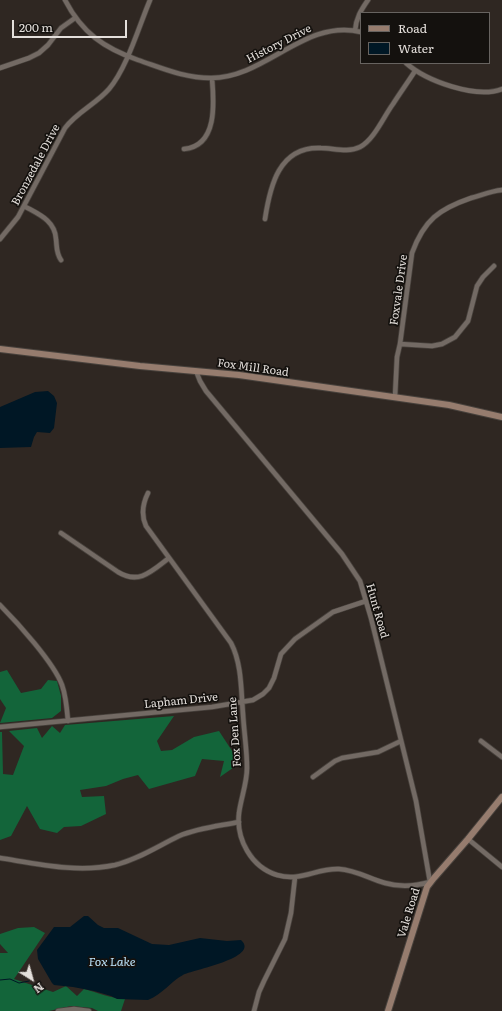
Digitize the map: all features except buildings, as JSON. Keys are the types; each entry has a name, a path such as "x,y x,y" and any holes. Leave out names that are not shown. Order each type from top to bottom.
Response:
{"main road":[{"name":"Fox Mill Road","path":"0,349 140,366 239,375 449,405 502,417"},
{"name":"Vale Road","path":"388,1011 430,882 468,839 502,797"}],"street":[{"name":"History Drive","path":"66,0 75,18 83,28 99,41 127,56 174,74 192,77 212,78 232,75 252,69 301,42 321,33 335,30 360,32"},
{"name":"Bronzedale Drive","path":"0,239 10,228 24,206 65,128 74,117 110,88 127,56 150,0"},
{"path":"355,31 356,20 368,0"},
{"path":"0,68 39,53 48,45 61,28 75,18"},
{"path":"407,64 415,71 439,82 465,89 487,92 502,89"},
{"path":"266,218 274,180 279,169 285,162 295,153 308,148 353,150 364,145 415,71"},
{"path":"184,149 197,145 203,140 208,131 214,110 212,78"},
{"name":"Foxvale Drive","path":"395,397 397,357 412,253 422,230 438,214 453,204 483,194 502,190"},
{"path":"24,206 50,222 55,232 56,250 61,260"},
{"path":"400,344 432,346 442,344 454,337 468,322 477,286 483,277 494,266"},
{"name":"Hunt Road","path":"196,371 206,391 350,565 362,585 416,800 430,882"},
{"name":"Fox Den Lane","path":"148,493 143,509 145,523 148,530 231,643 238,662 247,770 239,812 239,822 245,846 258,865 277,875 294,877 326,870 340,869 355,872 389,884 409,885 430,882"},
{"path":"61,533 118,572 128,577 146,575 169,558"},
{"name":"Lapham Drive","path":"0,727 212,707 242,702 259,697 269,688 274,678 281,654 295,639 333,612 366,601"},
{"path":"0,604 35,645 58,677 64,692 68,721"},
{"path":"313,776 332,762 342,758 378,752 401,741"},
{"path":"481,741 502,758"},
{"path":"0,858 64,867 99,867 115,865 136,858 185,834 215,826 239,822"},
{"path":"468,839 502,867"},
{"path":"254,1011 259,992 285,939 291,913 294,877"},
{"path":"58,1011 74,1009 89,1011"}],"green space":[{"path":"7,670 21,693 41,689 48,680 57,681 61,696 61,711 52,718 0,723 6,708 0,699 0,672"},
{"path":"174,716 157,741 161,751 172,750 194,737 219,731 240,763 220,777 224,761 202,759 195,776 149,789 138,775 106,786 80,790 82,797 104,796 106,814 81,826 64,827 57,833 40,829 27,806 11,836 0,840 0,732 2,732 3,774 13,775 24,746 9,731 37,728 42,738 52,726 60,733 65,725"},
{"path":"34,927 45,933 14,979 53,992 66,986 77,996 84,989 110,997 125,999 121,1011 98,1011 92,1008 71,1006 49,1011 0,1011 0,953 8,953 0,944 0,934 18,928"}],"water":[{"path":"48,391 54,396 57,403 54,428 50,433 37,432 31,447 0,448 0,407 35,392"},
{"name":"Fox Lake","path":"84,916 88,916 104,928 118,928 152,944 169,945 200,938 227,941 241,940 245,946 242,952 234,958 183,975 158,995 148,1000 117,999 94,991 54,985 38,959 37,950 54,927 70,927"}],"waterway":[{"path":"0,980 10,979 19,983 29,981"}]}
